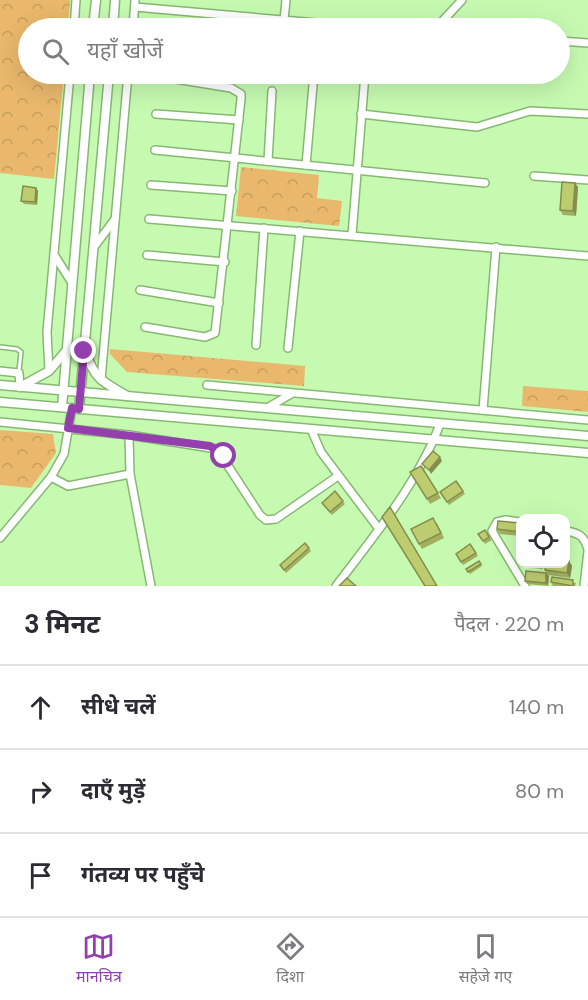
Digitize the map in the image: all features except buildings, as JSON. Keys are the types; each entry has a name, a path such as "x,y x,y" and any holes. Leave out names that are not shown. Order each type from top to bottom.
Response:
{"street":[{"path":"75,18 76,0"},
{"path":"94,18 96,0"},
{"path":"113,18 115,0"},
{"path":"284,18 286,0"},
{"path":"445,18 462,0"},
{"path":"134,18 135,3 266,18"},
{"path":"570,42 588,43"},
{"path":"49,371 47,332 69,84"},
{"path":"71,408 64,391 89,84"},
{"path":"0,538 51,477 64,454 71,408 81,392 108,84"},
{"path":"100,380 127,84"},
{"path":"145,327 205,337 216,333 241,94 236,90 202,84"},
{"path":"306,165 313,84"},
{"path":"352,235 364,84"},
{"path":"268,161 272,91"},
{"path":"362,114 477,127 530,111 588,114"},
{"path":"156,114 238,120"},
{"path":"154,150 485,183"},
{"path":"534,176 588,180"},
{"path":"151,185 232,191"},
{"path":"94,247 115,219"},
{"path":"148,219 588,256"},
{"path":"256,345 264,228"},
{"path":"288,348 300,231"},
{"path":"483,410 496,247"},
{"path":"147,255 225,262"},
{"path":"55,256 72,283"},
{"path":"140,290 219,303"},
{"path":"20,387 49,371 67,348"},
{"path":"84,351 92,372 100,380 129,397"},
{"path":"0,371 18,373 20,387"},
{"path":"0,385 265,410 588,436"},
{"path":"207,385 588,420"},
{"path":"265,410 292,393"},
{"path":"0,402 588,453"},
{"path":"0,422 129,435 217,449 260,515 266,520 276,519 338,476"},
{"path":"336,586 379,529 434,439 440,424"},
{"path":"311,429 321,452 379,529"},
{"path":"129,435 130,474 151,586"},
{"path":"51,477 68,486 130,474"},
{"path":"516,521 498,522 492,531 525,586"},
{"path":"570,532 578,533 585,538 588,550 584,586"}],"lane":[{"path":"0,347 17,349 21,352 18,373"}],"green space":[{"path":"0,0 70,0 69,18 18,18 18,84 63,84 54,179 0,173"},
{"path":"241,167 319,175 317,198 342,201 339,226 236,216"},
{"path":"110,349 305,366 304,386 127,372 110,354"},
{"path":"523,386 588,391 588,412 522,406"},
{"path":"0,430 53,434 56,453 31,488 0,485"}],"route":[{"path":"84,351 79,409 72,408 68,428 210,446 224,456"}]}
